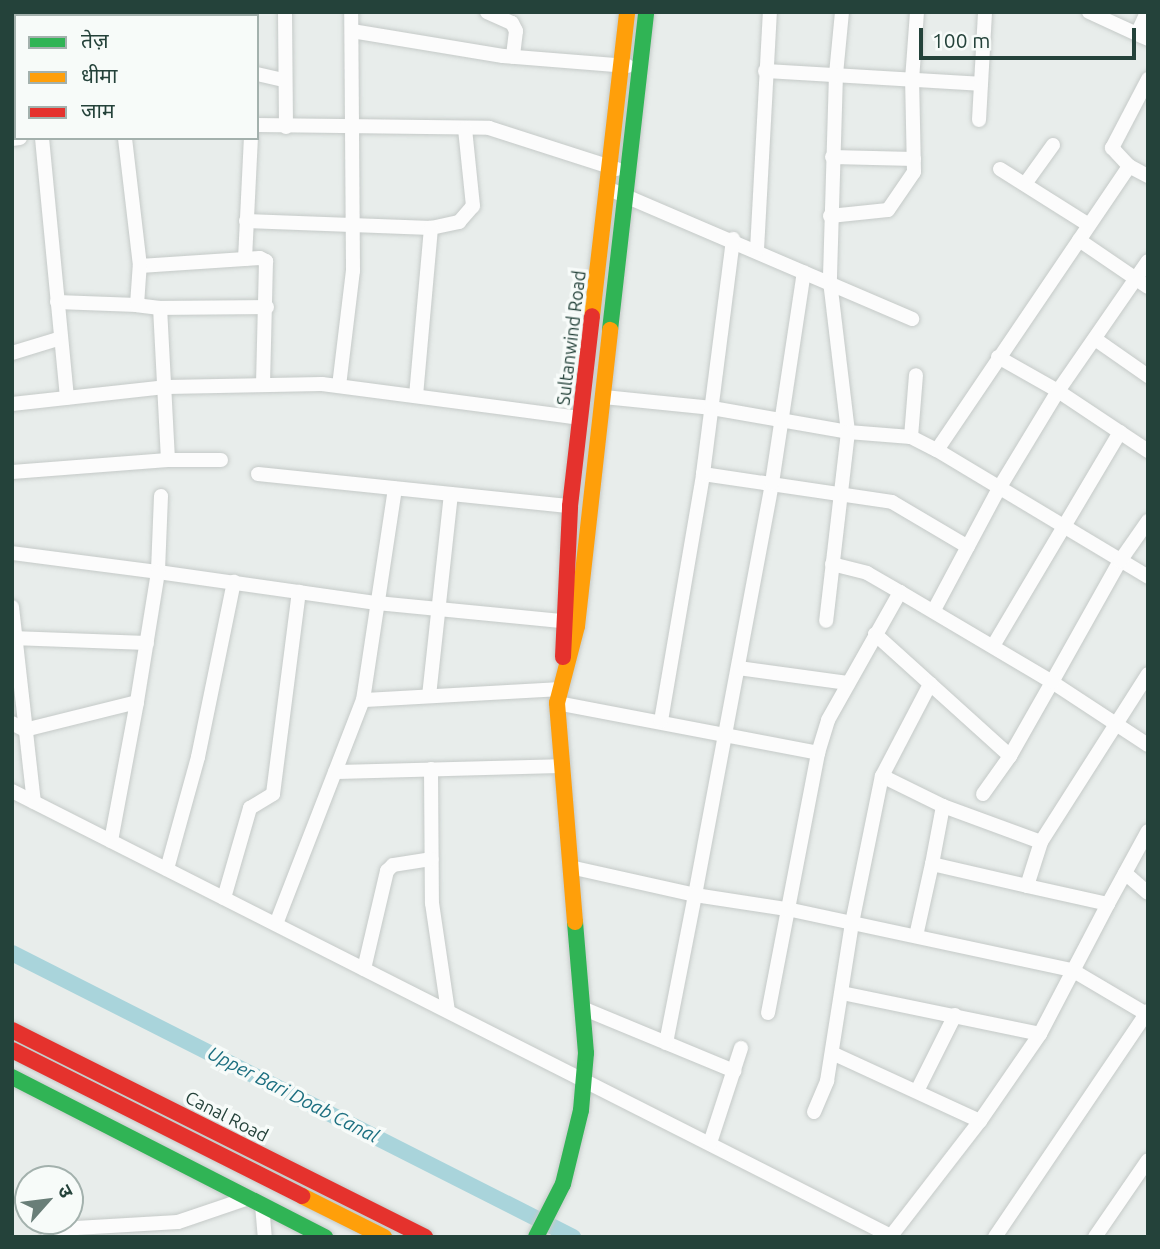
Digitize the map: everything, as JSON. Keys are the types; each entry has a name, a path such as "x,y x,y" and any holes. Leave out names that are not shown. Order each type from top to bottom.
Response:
{"main road":[{"name":"Sultanwind Road","path":"563,669 561,621 570,506 609,189 627,12"},
{"path":"536,1237 563,1184 582,1110 582,1008 558,696 563,669 577,626 646,12"},
{"name":"Canal Road","path":"12,1030 425,1237"},
{"path":"12,1050 384,1237"},
{"path":"12,1077 325,1237"}],"street":[{"path":"285,12 286,127"},
{"path":"339,386 353,271 351,12"},
{"path":"487,12 512,23 516,31 513,57"},
{"path":"757,250 770,12"},
{"path":"826,621 848,432 830,281 832,158 842,12"},
{"path":"830,216 888,210 914,172 912,80 917,12"},
{"path":"979,120 985,12"},
{"path":"1089,12 1142,36 1147,12"},
{"path":"352,32 513,57 640,66"},
{"path":"765,71 981,84"},
{"path":"259,74 284,80"},
{"path":"1148,79 1112,148 1129,166 1148,176"},
{"path":"259,125 489,128 629,171"},
{"path":"246,221 431,228 459,222 473,206 465,128"},
{"path":"42,140 67,398"},
{"path":"125,140 140,266 138,305"},
{"path":"244,258 251,140"},
{"path":"1025,184 1053,145"},
{"path":"832,158 914,159"},
{"path":"937,450 1129,166"},
{"path":"1000,169 1089,225"},
{"path":"609,189 733,239 912,319"},
{"path":"416,396 431,228"},
{"path":"662,721 703,474 733,239"},
{"path":"1079,240 1142,283"},
{"path":"140,266 244,258 260,258 269,265 262,385"},
{"path":"934,610 998,490 1058,391 1095,339 1142,283 1148,261"},
{"path":"666,1043 772,483 804,272"},
{"path":"57,302 160,308 267,307"},
{"path":"160,308 167,387 168,460"},
{"path":"12,353 61,338"},
{"path":"1095,339 1148,376"},
{"path":"998,357 1058,391 1148,451"},
{"path":"911,437 916,375"},
{"path":"13,400 67,398 167,387 339,386 581,418"},
{"path":"604,397 712,408 848,432 911,437 1148,577"},
{"path":"993,646 1120,432"},
{"path":"12,472 168,460 221,460"},
{"path":"258,474 570,506"},
{"path":"703,474 772,483 841,497 892,502 968,547"},
{"path":"276,924 363,700 395,488"},
{"path":"429,696 451,494"},
{"path":"111,841 158,572 161,496"},
{"path":"983,794 1010,756 1120,561 1148,521"},
{"path":"12,553 377,603 561,621"},
{"path":"832,564 867,573 934,610 1148,745"},
{"path":"167,869 198,757 234,582"},
{"path":"224,898 250,808 273,794 299,592"},
{"path":"768,1013 818,753 828,720 900,592"},
{"path":"12,607 19,726 34,802"},
{"path":"875,634 1010,756"},
{"path":"15,638 146,643"},
{"path":"738,668 848,683"},
{"path":"1027,886 1041,842 1148,674"},
{"path":"814,1112 832,1053 852,923 882,776 930,684"},
{"path":"363,700 429,696 558,696 662,721 818,753"},
{"path":"19,726 136,702"},
{"path":"335,772 562,766"},
{"path":"431,769 432,903 448,1011"},
{"path":"882,776 943,806 1041,842"},
{"path":"12,791 891,1236 980,1121 1040,1034 1148,831"},
{"path":"916,936 943,806"},
{"path":"364,969 387,871 393,865 432,859"},
{"path":"932,864 1108,904"},
{"path":"570,867 695,895 787,909 1072,970 1147,1013 995,1237"},
{"path":"1125,873 1148,892"},
{"path":"842,993 1040,1034"},
{"path":"582,1008 734,1071"},
{"path":"917,1091 955,1015"},
{"path":"710,1143 741,1048"},
{"path":"832,1053 980,1121"},
{"path":"1095,1237 1148,1160"},
{"path":"48,1237 76,1228 178,1229 256,1201 265,1237"}],"waterway":[{"name":"Upper Bari Doab Canal","path":"12,953 573,1237"}],"traffic: fast":[{"path":"610,330 646,12"},
{"path":"536,1237 563,1184 581,1110 586,1053 575,922"},
{"path":"12,1077 325,1237"}],"traffic: slow":[{"path":"592,316 627,12"},
{"path":"575,922 557,703 577,626 610,330"},
{"path":"302,1196 384,1237"}],"traffic: jam":[{"path":"563,657 570,506 592,316"},
{"path":"12,1030 425,1237"},
{"path":"12,1050 302,1196"}]}
